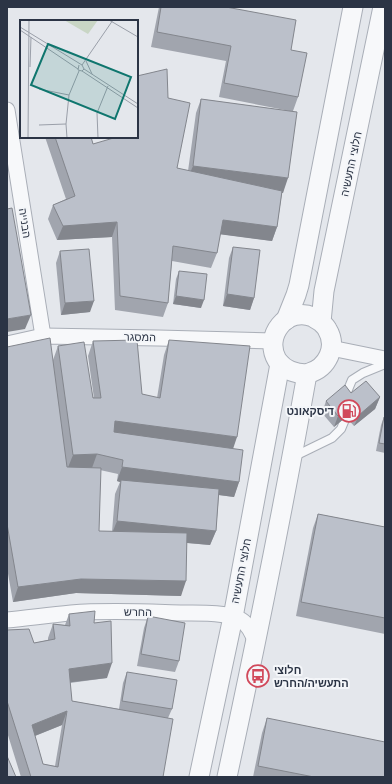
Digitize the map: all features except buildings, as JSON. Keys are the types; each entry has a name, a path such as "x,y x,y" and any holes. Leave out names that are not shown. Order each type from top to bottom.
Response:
{"street":[{"path":"286,320 299,285 353,7"},
{"name":"חלוצי התעשיה","path":"321,322 324,291 383,16"},
{"name":"הבנייה","path":"7,110 43,336"},
{"path":"304,315 313,317 321,322 327,329 331,338 329,357 324,365 307,374 297,374 280,364 275,355 273,346 274,336 279,327 286,320 294,316 304,315"},
{"name":"המסגר","path":"7,344 43,336 273,341"},
{"path":"331,348 385,359"},
{"name":"חלוצי התעשיה","path":"199,777 233,617 280,364"},
{"path":"227,777 256,643 307,374"},
{"name":"החרש","path":"7,620 72,613 134,611 208,614 233,617 241,620 248,626 256,643"}],"lane":[{"path":"292,457 332,438 340,429 346,417 347,392 352,380 363,373 385,364"}],"place":[{"name":"דיסקאונט","path":"349,411"},
{"name":"חלוצי התעשיה/החרש","path":"258,676"}]}
